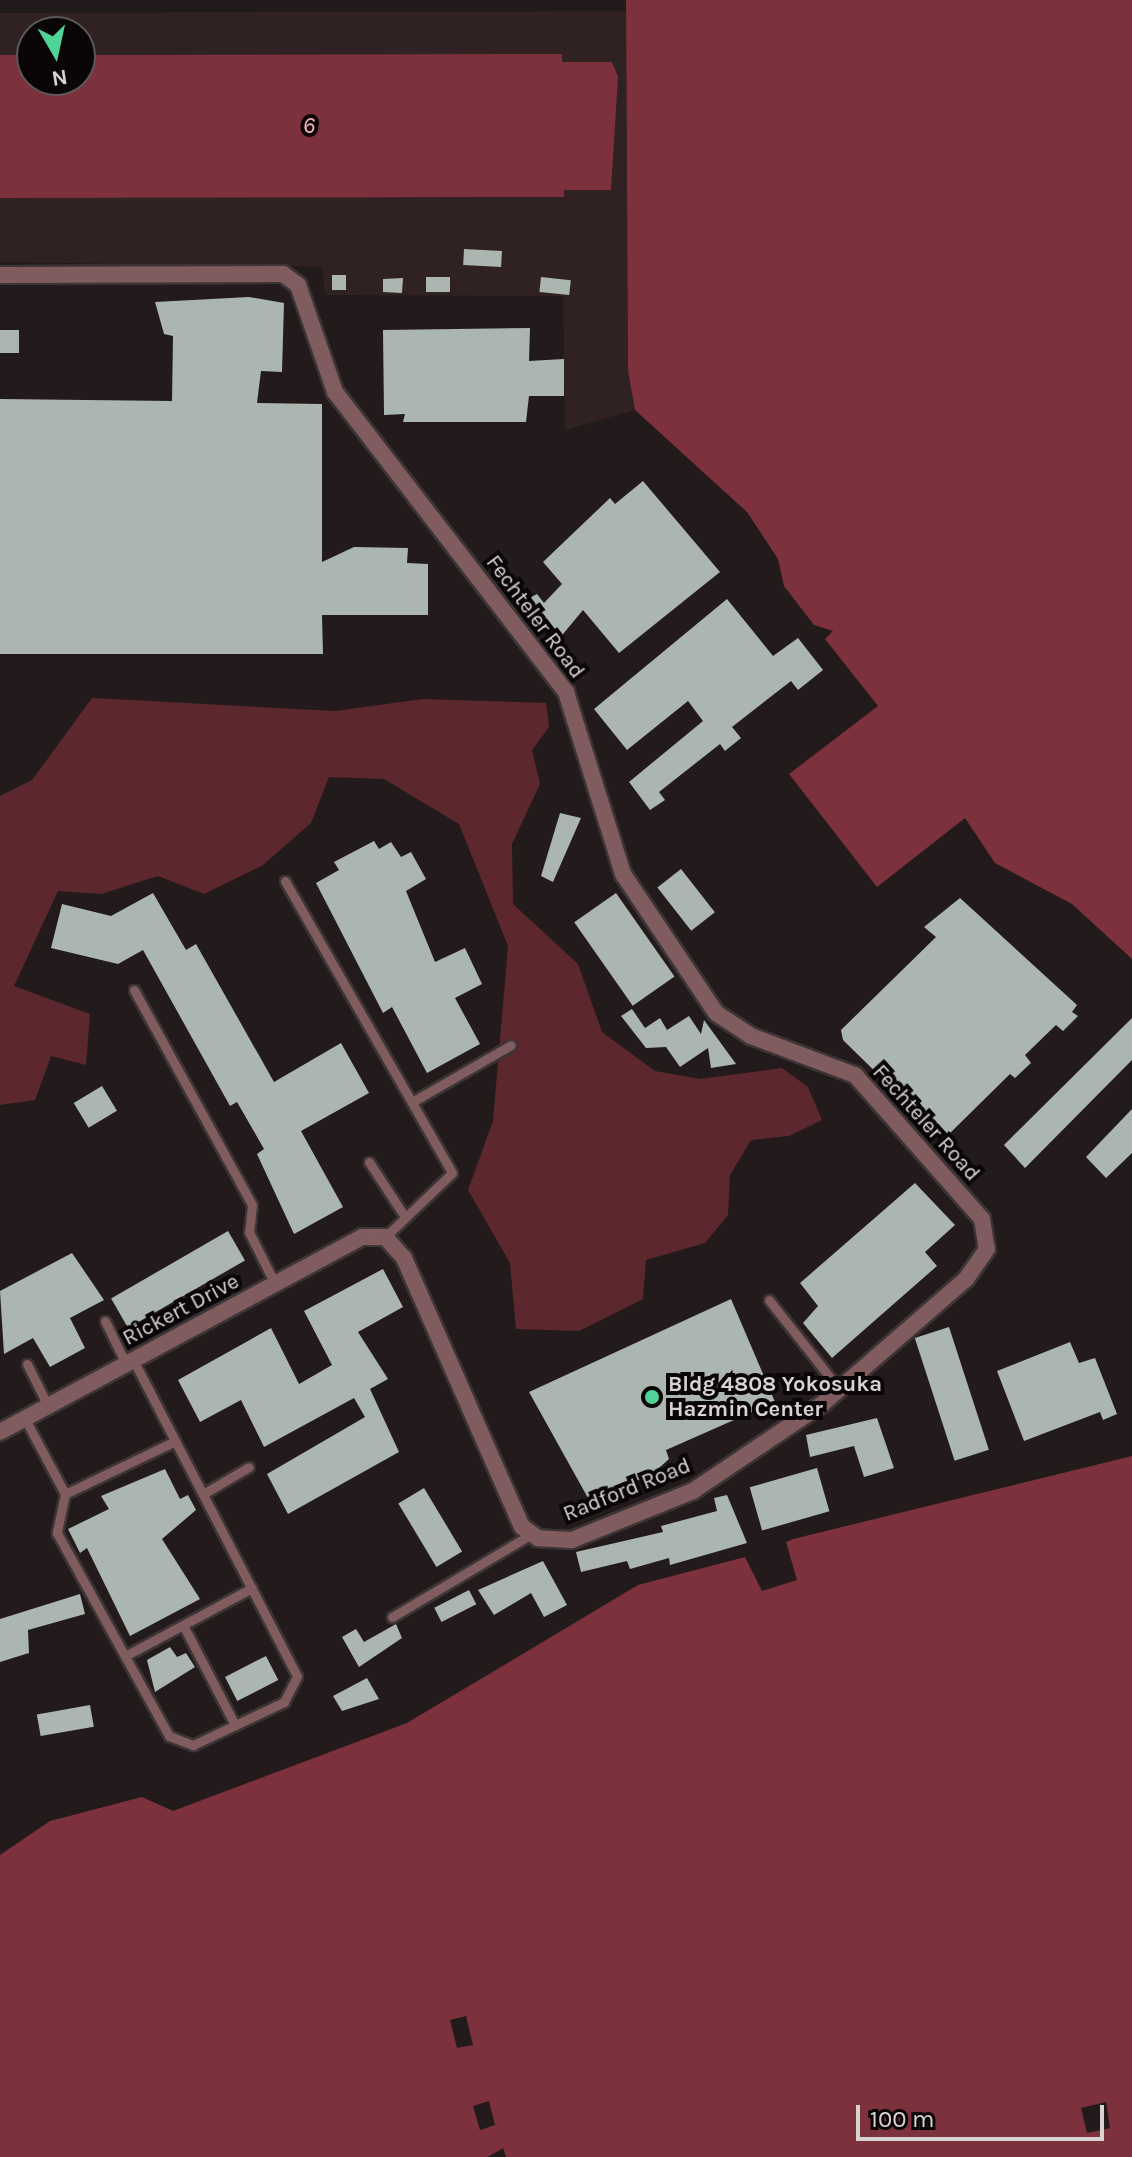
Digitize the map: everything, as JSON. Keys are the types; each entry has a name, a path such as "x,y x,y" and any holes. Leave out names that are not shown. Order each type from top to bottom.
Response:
{"street":[{"name":"Fechteler Road","path":"0,275 283,274 298,285 335,392 566,692 623,874 716,1013 751,1036 855,1075 982,1219 987,1249"},
{"name":"Rickert Drive","path":"2,1425 25,1419 362,1237 385,1237"},
{"path":"385,1237 404,1258 522,1527 532,1534"},
{"name":"Radford Road","path":"532,1534 572,1540 693,1491 839,1389 966,1279 987,1249"}],"lane":[{"path":"285,881 452,1173 403,1214 385,1237"},
{"path":"134,990 252,1205 249,1232 275,1284"},
{"path":"412,1102 511,1045"},
{"path":"369,1162 403,1214"},
{"path":"769,1300 839,1389"},
{"path":"25,1419 65,1494 57,1533 169,1736 193,1745 284,1702 297,1676 175,1441 105,1321"},
{"path":"27,1364 48,1406"},
{"path":"65,1494 175,1441"},
{"path":"203,1494 249,1467"},
{"path":"392,1617 532,1534"},
{"path":"125,1656 252,1588"},
{"path":"183,1625 235,1725"}],"shaded area":[{"path":"626,11 628,371 635,410 565,430 563,296 326,295 321,267 0,262 0,13"},
{"path":"92,698 335,711 423,699 546,703 549,727 532,750 540,784 512,844 513,904 578,964 602,1032 655,1071 700,1079 782,1068 808,1087 822,1120 789,1136 751,1140 730,1175 728,1215 705,1243 646,1260 643,1299 579,1331 516,1329 510,1263 468,1190 493,1121 508,946 459,824 384,779 329,777 311,823 263,865 204,894 158,876 101,894 58,891 14,986 90,1014 86,1065 51,1056 35,1100 0,1105 0,796 32,780"}],"water":[{"path":"626,0 1132,0 1132,959 1072,904 995,863 965,818 877,887 789,774 878,706 825,639 833,631 814,625 784,586 778,559 747,512 635,410 628,371"},
{"name":"6","path":"562,54 562,62 612,62 618,77 611,190 564,190 564,197 0,198 0,55 16,55 16,96 96,96 96,55"},
{"path":"1132,1456 1132,2157 506,2157 503,2148 488,2157 0,2157 0,1855 50,1821 142,1797 173,1811 407,1723 638,1585 745,1557 762,1591 797,1580 786,1542","holes":["466,2016 473,2045 457,2048 450,2020","489,2101 495,2125 480,2130 473,2106","1106,2102 1110,2128 1087,2133 1081,2108"]}],"building":[{"path":"464,249 502,251 501,267 463,265"},
{"path":"332,275 346,275 346,290 332,290"},
{"path":"426,277 450,277 450,292 426,292"},
{"path":"541,277 571,280 569,295 539,292"},
{"path":"403,278 402,293 383,292 383,279"},
{"path":"249,297 284,303 282,372 261,371 257,403 322,404 322,562 354,547 408,548 407,563 428,564 428,615 322,615 323,654 0,654 0,399 172,401 173,336 164,334 155,302"},
{"path":"530,328 529,361 564,359 564,396 529,396 526,422 403,422 405,414 384,415 383,330"},
{"path":"0,330 19,330 19,353 0,353"},
{"path":"643,481 720,572 619,653 583,610 558,640 526,600 537,594 544,603 562,584 543,562 610,498 615,504"},
{"path":"727,599 773,656 798,638 823,670 798,690 791,681 732,727 741,738 725,751 720,744 659,792 665,800 650,810 629,782 703,721 688,701 627,750 594,709"},
{"path":"560,813 581,818 553,882 541,876"},
{"path":"374,841 379,849 391,842 401,857 411,852 426,879 406,891 435,962 465,948 482,984 455,998 480,1044 427,1073 392,1007 383,1013 316,883 339,870 334,862"},
{"path":"681,869 715,912 691,931 657,887"},
{"path":"153,893 186,950 196,944 274,1082 341,1043 369,1093 301,1131 343,1207 294,1234 257,1154 264,1149 237,1102 230,1106 143,950 118,964 51,948 62,904 111,916"},
{"path":"616,893 675,977 633,1006 574,922"},
{"path":"960,898 1077,1005 1072,1012 1078,1016 1063,1031 1056,1025 1025,1055 1031,1063 1015,1078 1010,1074 944,1139 843,1040 841,1030 936,937 924,927"},
{"path":"632,1009 645,1028 660,1018 667,1030 689,1016 701,1034 704,1020 736,1064 711,1068 708,1048 680,1067 666,1047 646,1048 621,1016"},
{"path":"1132,1018 1132,1060 1025,1168 1004,1145"},
{"path":"102,1086 117,1111 89,1128 74,1103"},
{"path":"1132,1109 1132,1153 1106,1178 1086,1157"},
{"path":"915,1183 955,1225 925,1252 937,1266 832,1358 803,1323 818,1306 800,1283"},
{"path":"228,1231 245,1260 128,1328 111,1298"},
{"path":"72,1253 104,1300 70,1318 85,1348 50,1367 33,1338 4,1354 0,1291"},
{"path":"383,1269 403,1307 358,1332 388,1379 370,1389 399,1452 288,1514 267,1474 365,1417 354,1398 264,1447 241,1400 200,1422 178,1380 271,1328 299,1384 332,1365 304,1311"},
{"name":"Bldg 4808 Yokosuka Hazmin Center","path":"731,1299 775,1402 666,1450 669,1459 650,1476 588,1498 529,1392"},
{"path":"949,1327 989,1450 955,1461 915,1338"},
{"path":"1070,1342 1079,1363 1095,1358 1117,1414 1103,1420 1100,1412 1024,1441 997,1371"},
{"path":"877,1418 894,1468 864,1477 854,1446 810,1457 806,1435"},
{"path":"817,1468 829,1511 762,1531 750,1487"},
{"path":"165,1469 180,1499 188,1495 196,1510 162,1539 200,1599 130,1636 87,1548 80,1553 68,1529 109,1509 101,1496"},
{"path":"424,1488 462,1551 436,1567 398,1503"},
{"path":"727,1495 747,1543 670,1565 669,1558 630,1569 627,1561 581,1572 576,1552 663,1532 661,1526 717,1511 714,1498"},
{"path":"543,1561 567,1605 544,1617 531,1593 494,1615 478,1590"},
{"path":"469,1590 476,1604 442,1622 434,1608"},
{"path":"80,1594 85,1614 28,1630 29,1653 0,1662 0,1619"},
{"path":"396,1624 402,1638 359,1667 342,1637 356,1629 364,1642"},
{"path":"170,1647 177,1657 186,1653 195,1667 155,1692 147,1660"},
{"path":"266,1656 278,1680 237,1701 225,1677"},
{"path":"367,1678 379,1699 342,1711 333,1696"},
{"path":"90,1705 94,1727 41,1736 37,1714"}],"place":[{"name":"Bldg 4808 Yokosuka Hazmin Center","path":"652,1397"}]}
